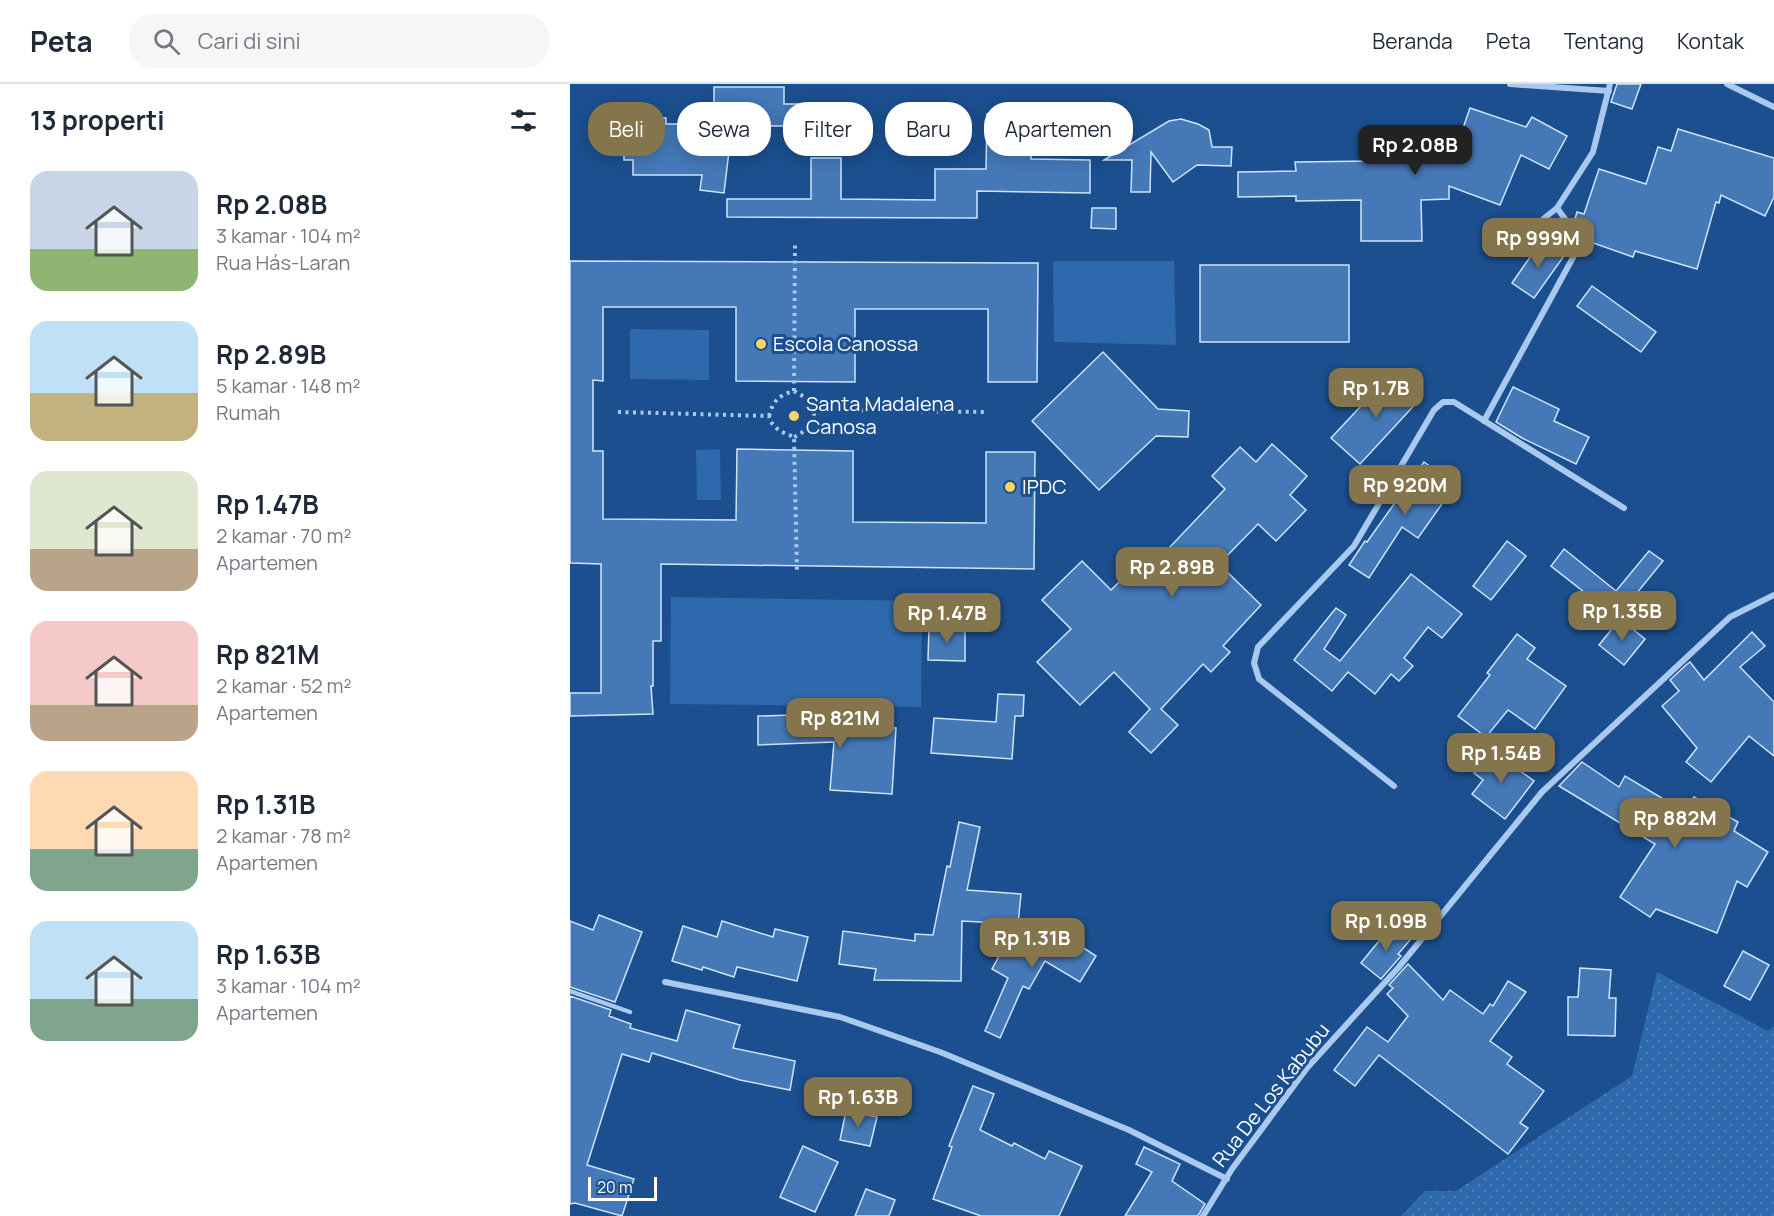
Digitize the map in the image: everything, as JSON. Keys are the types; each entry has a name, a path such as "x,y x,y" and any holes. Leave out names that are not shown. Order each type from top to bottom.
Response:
{"street":[{"path":"1510,84 1609,88 1593,152 1557,208 1537,224"},
{"path":"1727,84 1774,107"},
{"path":"1484,421 1576,252 1571,227 1557,208"},
{"path":"1394,786 1259,679 1254,663 1258,647 1354,546 1434,410 1443,402 1454,402 1624,508"},
{"name":"Rua De Los Kabubu","path":"1203,1216 1307,1068 1398,968 1542,792 1730,617 1774,594"},
{"path":"665,982 840,1017 929,1048 1129,1130 1227,1179"}],"lane":[{"path":"570,992 630,1012"}],"path":[{"path":"794,391 795,242"},
{"path":"794,391 808,399 815,410 813,420 803,433 794,437 777,430 771,424 769,416 771,406 777,398 794,391"},
{"path":"815,410 987,412"},
{"path":"618,412 769,416"},
{"path":"794,437 797,572"}],"shaded area":[{"path":"1053,261 1174,261 1176,345 1054,342"},
{"path":"630,329 709,330 709,380 630,379"},
{"path":"720,449 721,500 697,500 696,450"},
{"path":"671,597 922,601 921,707 670,704"},
{"path":"1657,972 1768,1031 1774,1026 1774,1216 1401,1216 1425,1191 1456,1191 1632,1076"}],"building":[{"path":"1617,84 1641,84 1632,109 1611,102"},
{"path":"714,87 784,87 783,126 771,126 771,102 714,102"},
{"path":"1470,108 1526,127 1532,117 1567,136 1549,169 1521,155 1500,205 1449,186 1449,199 1421,200 1422,241 1361,241 1361,200 1296,201 1296,196 1238,197 1238,172 1296,171 1295,162 1452,160"},
{"path":"665,118 666,124 677,124 677,156 728,156 724,193 700,190 702,175 633,175 633,160 624,160 624,156 665,156"},
{"path":"1181,119 1209,130 1212,147 1232,147 1231,166 1197,165 1173,182 1151,152 1150,192 1131,192 1132,160 1104,160 1111,156 1133,156 1133,143 1169,121"},
{"path":"1678,129 1774,158 1774,197 1765,216 1721,195 1719,203 1716,202 1697,269 1635,251 1633,257 1579,238 1574,222 1577,212 1584,214 1599,169 1646,184 1658,147 1671,151"},
{"path":"986,156 1090,160 1090,193 977,191 977,218 727,217 727,199 811,199 811,158 841,158 841,199 935,200 935,169 986,169"},
{"path":"1092,208 1116,208 1116,229 1091,228"},
{"path":"1542,240 1564,256 1534,298 1512,283"},
{"path":"570,261 1038,263 1037,382 988,382 988,309 855,309 855,382 736,381 736,307 603,307 603,381 593,380 593,451 603,451 603,519 736,520 737,449 853,451 853,522 986,523 986,452 1035,452 1034,569 661,564 661,641 653,641 653,686 651,686 653,714 570,716 570,693 601,693 601,564 570,563"},
{"path":"1200,265 1349,265 1349,342 1200,342"},
{"path":"1592,286 1656,332 1641,352 1577,306"},
{"path":"1103,352 1158,409 1189,411 1188,437 1156,436 1099,490 1032,421"},
{"path":"1392,373 1420,399 1360,464 1331,438"},
{"path":"1513,387 1559,409 1554,421 1589,437 1576,464 1522,438 1496,422"},
{"path":"1272,444 1307,476 1290,495 1306,510 1276,541 1258,524 1219,564 1261,605 1223,646 1230,652 1211,672 1203,664 1161,709 1178,725 1151,753 1129,732 1150,709 1114,672 1080,705 1037,662 1071,629 1042,600 1082,561 1111,590 1142,560 1150,568 1225,489 1212,476 1240,447 1256,462"},
{"path":"1424,462 1456,484 1418,538 1402,527 1369,578 1349,565"},
{"path":"1507,541 1526,556 1491,600 1473,586"},
{"path":"1564,549 1616,591 1649,551 1663,561 1610,626 1596,616 1603,607 1551,566"},
{"path":"1411,574 1462,614 1442,638 1428,627 1404,658 1413,666 1399,681 1391,674 1375,694 1348,672 1332,691 1294,660 1336,608 1346,615 1324,649 1340,661"},
{"path":"1620,619 1645,639 1624,665 1599,645"},
{"path":"929,626 965,627 965,661 928,660"},
{"path":"1752,632 1765,646 1740,667 1774,702 1774,756 1749,736 1711,782 1686,762 1697,748 1662,706 1679,691 1670,680 1686,665 1690,662 1704,680"},
{"path":"1517,634 1535,648 1527,659 1566,686 1535,729 1508,710 1486,737 1458,716 1490,675 1487,673"},
{"path":"998,694 1024,695 1023,716 1015,716 1012,759 931,753 934,718 996,722"},
{"path":"824,714 824,723 896,728 892,794 830,790 834,742 758,745 758,716"},
{"path":"1492,750 1534,781 1505,819 1472,794 1483,780 1474,773"},
{"path":"1582,762 1619,787 1625,776 1685,812 1694,797 1738,822 1734,831 1768,852 1747,887 1737,881 1717,933 1656,909 1650,917 1620,897 1655,844 1559,786"},
{"path":"959,822 980,827 967,890 1021,894 1018,924 962,921 961,981 874,980 876,969 839,964 843,931 915,941 915,934 933,935 947,866 950,867"},
{"path":"599,915 642,932 615,1002 570,987 570,921 593,930"},
{"path":"722,921 773,937 775,929 808,937 797,981 737,967 734,977 703,967 702,970 672,961 683,926 717,937"},
{"path":"1016,925 1064,948 1070,939 1096,956 1080,982 1045,961 1029,989 1023,986 1000,1038 985,1031 1008,978 992,969"},
{"path":"1392,925 1410,940 1398,954 1401,956 1381,979 1361,963"},
{"path":"1743,951 1769,965 1750,1000 1724,986"},
{"path":"1408,964 1443,1000 1450,990 1483,1014 1490,1004 1493,1006 1508,981 1526,992 1490,1041 1512,1057 1507,1064 1544,1091 1520,1123 1528,1128 1508,1154 1379,1055 1355,1086 1334,1070 1367,1027 1388,1042 1408,1016 1387,994 1393,988 1389,985"},
{"path":"1580,968 1611,970 1609,998 1616,998 1615,1036 1568,1035 1568,997 1578,997"},
{"path":"570,996 611,1010 609,1016 631,1024 630,1028 677,1041 686,1010 740,1025 733,1048 795,1061 790,1090 740,1080 652,1053 649,1062 622,1054 587,1165 634,1179 622,1216 575,1203 570,1204"},
{"path":"877,1085 896,1091 891,1108 872,1102"},
{"path":"973,1086 994,1094 980,1130 1012,1146 1014,1143 1045,1159 1049,1151 1082,1166 1059,1216 981,1216 933,1199 952,1147 949,1146"},
{"path":"846,1111 877,1117 870,1146 840,1140"},
{"path":"803,1146 838,1162 815,1212 780,1197"},
{"path":"1144,1147 1180,1164 1172,1181 1205,1204 1198,1216 1125,1216 1152,1172 1136,1164"},
{"path":"866,1189 895,1200 889,1216 855,1216"}],"place":[{"name":"Escola Canossa","path":"761,344"},
{"name":"Santa Madalena Canosa","path":"794,416"},
{"name":"IPDC","path":"1010,487"}]}
